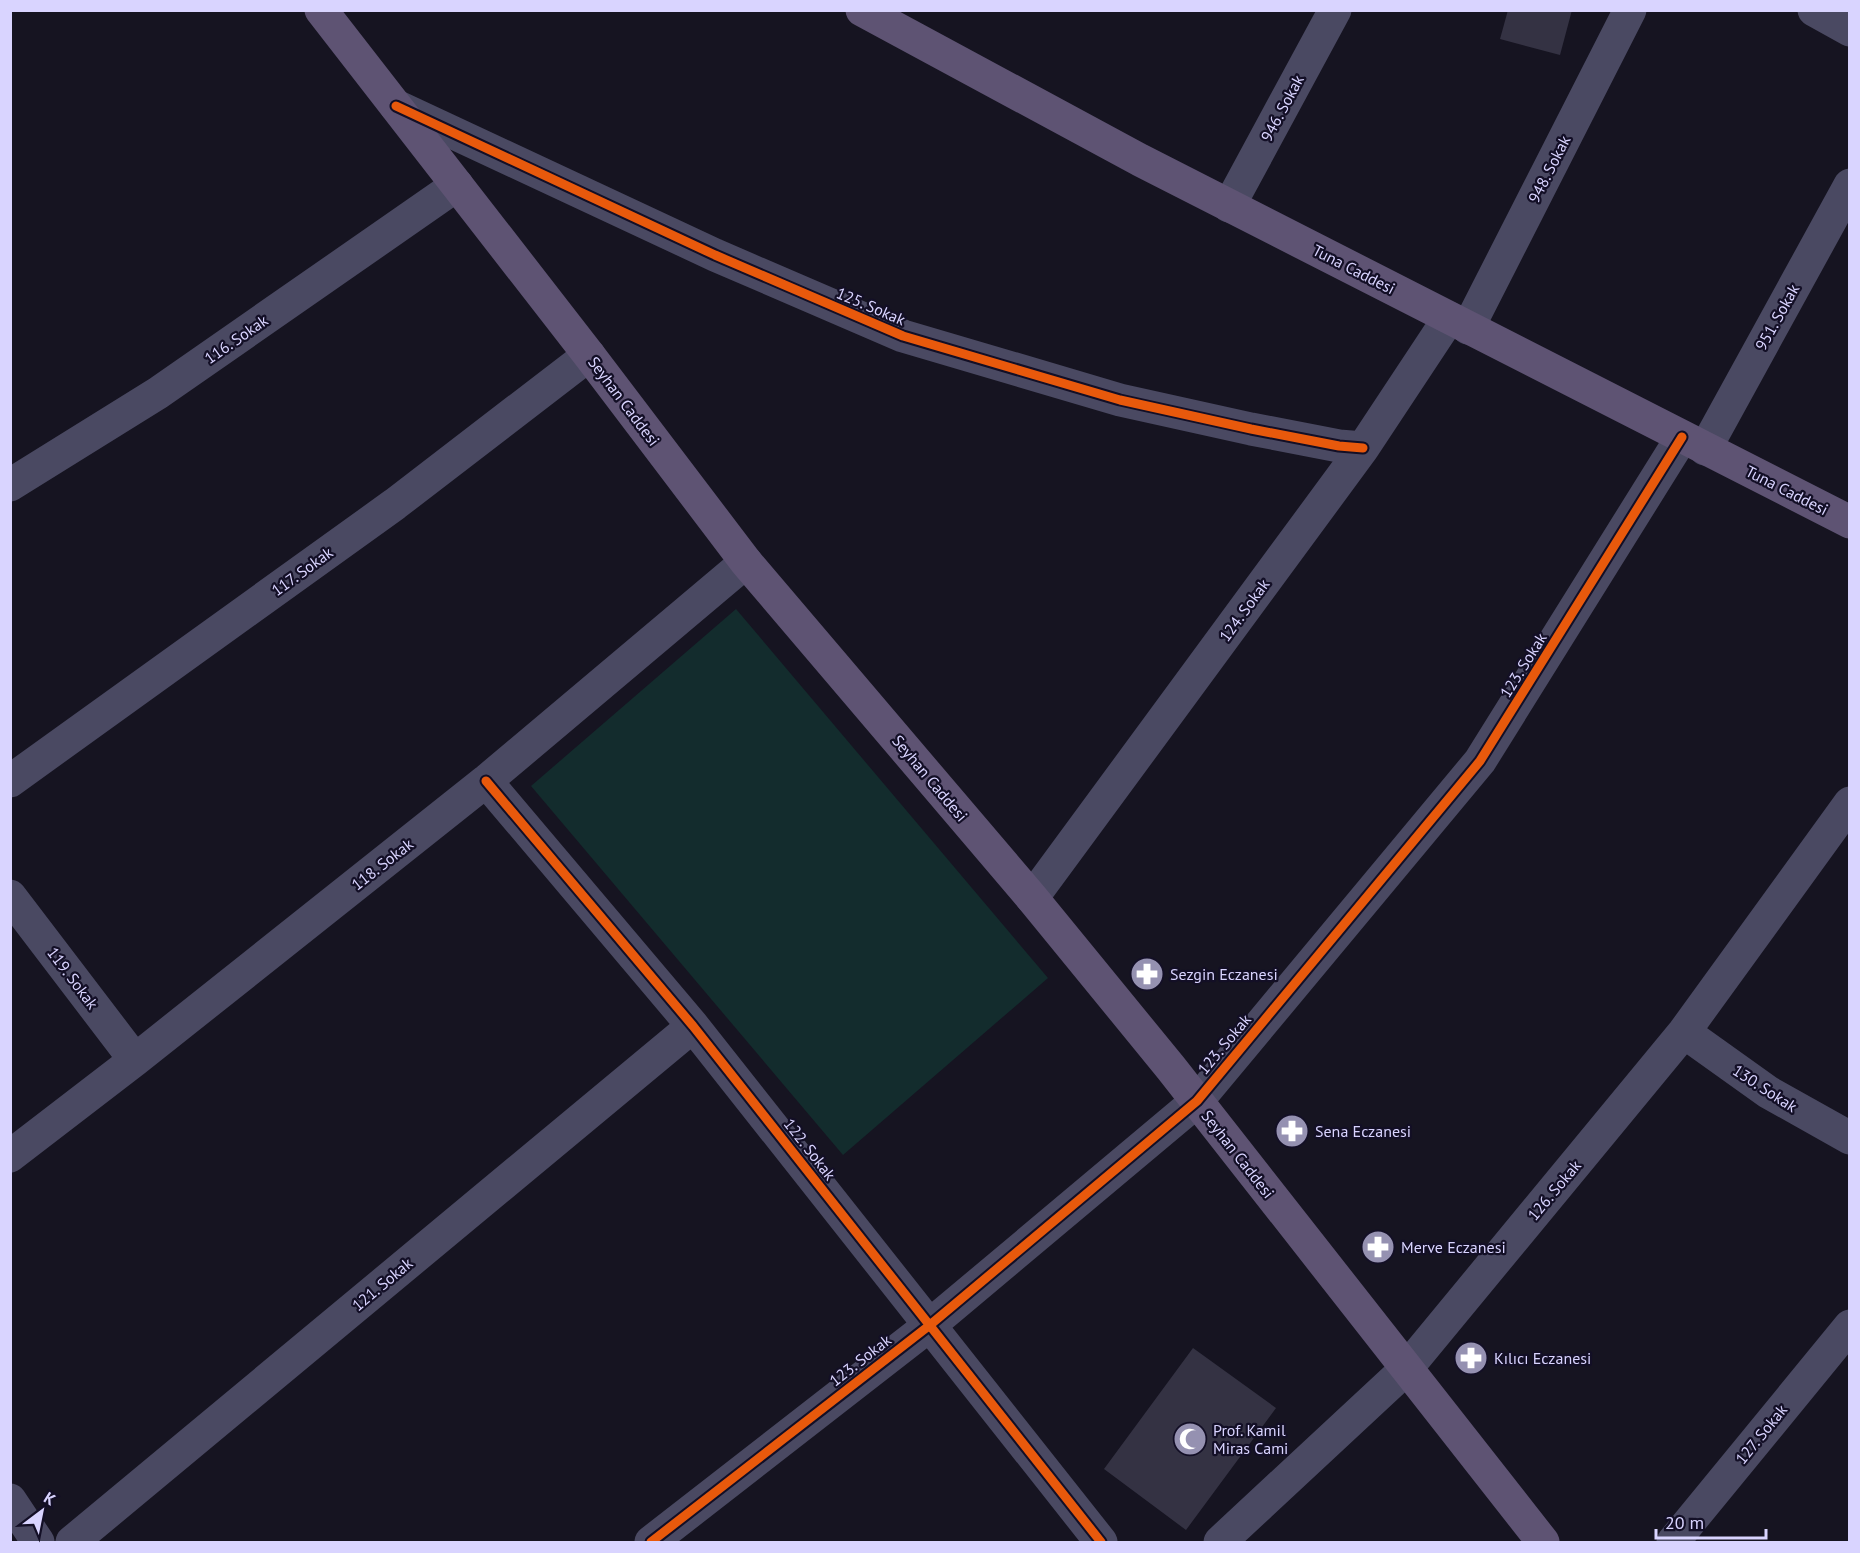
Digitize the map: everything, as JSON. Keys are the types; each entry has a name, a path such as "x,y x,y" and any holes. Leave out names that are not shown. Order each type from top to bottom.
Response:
{"main road":[{"name":"Seyhan Caddesi","path":"321,10 589,355 746,562 1032,898 1197,1101 1543,1542"},
{"name":"Tuna Caddesi","path":"862,10 1140,160 1850,522"}],"street":[{"name":"946. Sokak","path":"1229,206 1335,10"},
{"name":"948. Sokak","path":"1458,323 1630,10"},
{"path":"1814,10 1850,30"},
{"name":"125. Sokak","path":"396,106 715,255 903,336 1120,400 1262,431 1339,446 1363,448"},
{"name":"116. Sokak","path":"10,485 158,393 457,185"},
{"name":"951. Sokak","path":"1693,443 1850,185"},
{"name":"124. Sokak","path":"1032,898 1363,448 1458,323"},
{"name":"117. Sokak","path":"10,782 395,504 589,355"},
{"name":"123. Sokak","path":"651,1542 930,1325 1197,1101 1480,761 1693,443"},
{"name":"118. Sokak","path":"10,1156 135,1060 486,781 746,562"},
{"name":"122. Sokak","path":"486,781 693,1026 1101,1542"},
{"name":"126. Sokak","path":"1221,1542 1406,1369 1684,1032 1850,803"},
{"name":"119. Sokak","path":"10,896 135,1060"},
{"name":"121. Sokak","path":"72,1542 693,1026"},
{"name":"130. Sokak","path":"1684,1032 1768,1092 1850,1138"},
{"name":"127. Sokak","path":"1673,1542 1850,1326"},
{"path":"10,1500 38,1542"}],"green space":[{"path":"736,609 1048,978 843,1155 531,786"}],"building":[{"path":"1508,10 1572,10 1560,55 1500,39"},
{"name":"Prof. Kamil Miras Cami","path":"1193,1348 1276,1408 1186,1530 1104,1469"}],"cycle path":[{"path":"396,106 715,255 903,336 1120,400 1251,429 1339,446 1363,448"},
{"path":"651,1542 930,1325 1197,1101 1480,761 1682,437"},
{"path":"486,781 693,1026 1101,1542"}],"place":[{"name":"Sezgin Eczanesi","path":"1147,974"},
{"name":"Sena Eczanesi","path":"1292,1131"},
{"name":"Merve Eczanesi","path":"1378,1247"},
{"name":"Kılıcı Eczanesi","path":"1471,1358"},
{"name":"Prof. Kamil Miras Cami","path":"1190,1439"}]}
